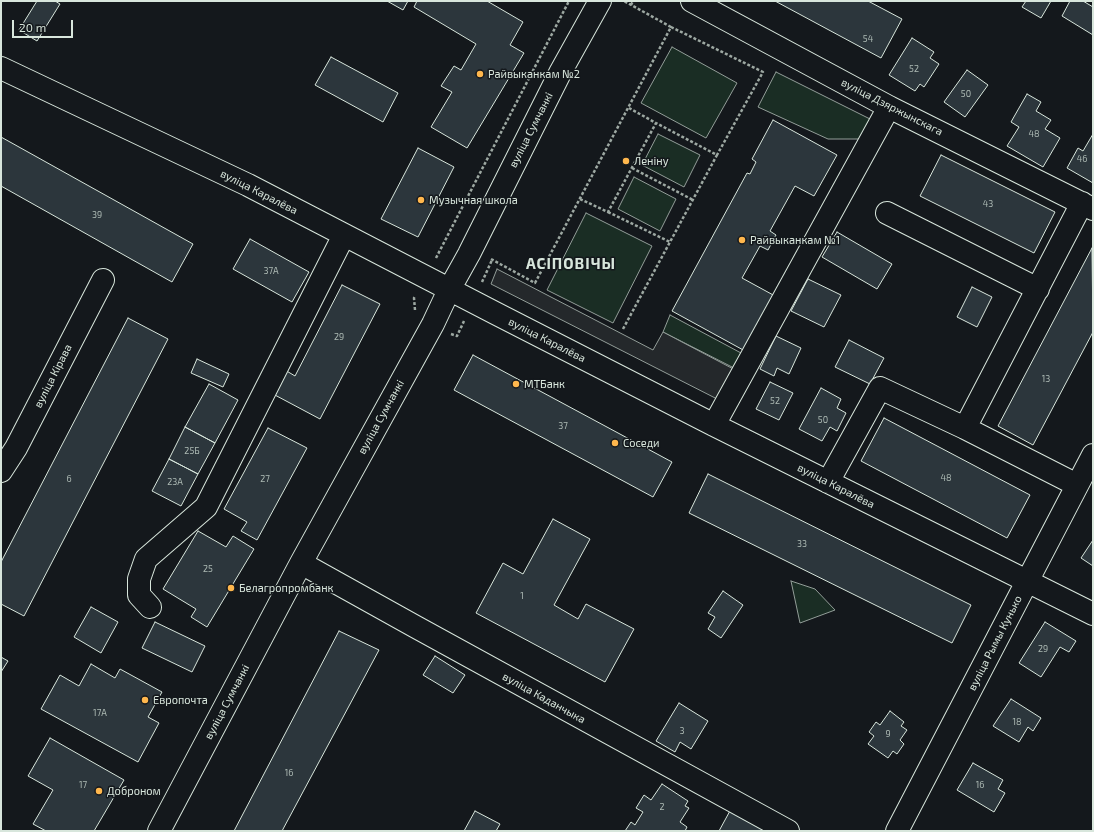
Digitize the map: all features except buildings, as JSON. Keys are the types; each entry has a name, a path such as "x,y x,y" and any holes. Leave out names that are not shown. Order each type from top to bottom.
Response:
{"street":[{"name":"вуліца Сумчанкі","path":"159,831 301,563 433,324 558,78 600,1"},
{"name":"вуліца Дзяржынскага","path":"692,1 889,106 1088,206"},
{"name":"вуліца Каралёва","path":"1,68 248,185 449,290 714,425 1093,614"},
{"path":"714,425 889,106"},
{"path":"965,428 1038,289 1088,206"},
{"path":"887,213 1038,289"},
{"path":"150,607 139,595 139,579 146,559 206,507 344,235"},
{"name":"вуліца Кірава","path":"1,471 16,448 103,280"},
{"path":"828,482 880,388 965,428 1077,485"},
{"name":"вуліца Рымы Кунько","path":"897,831 1093,455"},
{"name":"вуліца Каданчыка","path":"301,563 788,831"}],"path":[{"path":"569,1 439,253 469,254 489,258 535,283 672,27"},
{"path":"623,329 763,72 672,27 624,1"},
{"path":"631,5 633,1"},
{"path":"629,108 717,155"},
{"path":"608,212 656,123"},
{"path":"632,168 693,200"},
{"path":"580,199 670,242"}],"green space":[{"path":"672,47 737,83 706,138 641,103"},
{"path":"776,72 870,119 861,139 828,139 758,107"},
{"path":"658,134 700,155 684,187 642,165"},
{"path":"634,177 676,199 660,231 618,209"},
{"path":"586,213 652,246 613,323 547,290"},
{"path":"670,315 741,353 734,368 663,332"},
{"path":"791,581 815,589 835,610 800,623"}],"shaded area":[{"path":"497,269 653,350 663,332 741,373 725,403 491,284"}],"place":[{"name":"Райвыканкам №2","path":"480,74"},
{"name":"Леніну","path":"626,161"},
{"name":"Музычная школа","path":"421,200"},
{"name":"Райвыканкам №1","path":"742,240"},
{"name":"МТБанк","path":"516,384"},
{"name":"Соседи","path":"615,443"},
{"name":"Белагропромбанк","path":"231,588"},
{"name":"Европочта","path":"145,700"},
{"name":"Доброном","path":"99,791"}],"district":[{"name":"АСІПОВІЧЫ","path":"571,264"}]}
